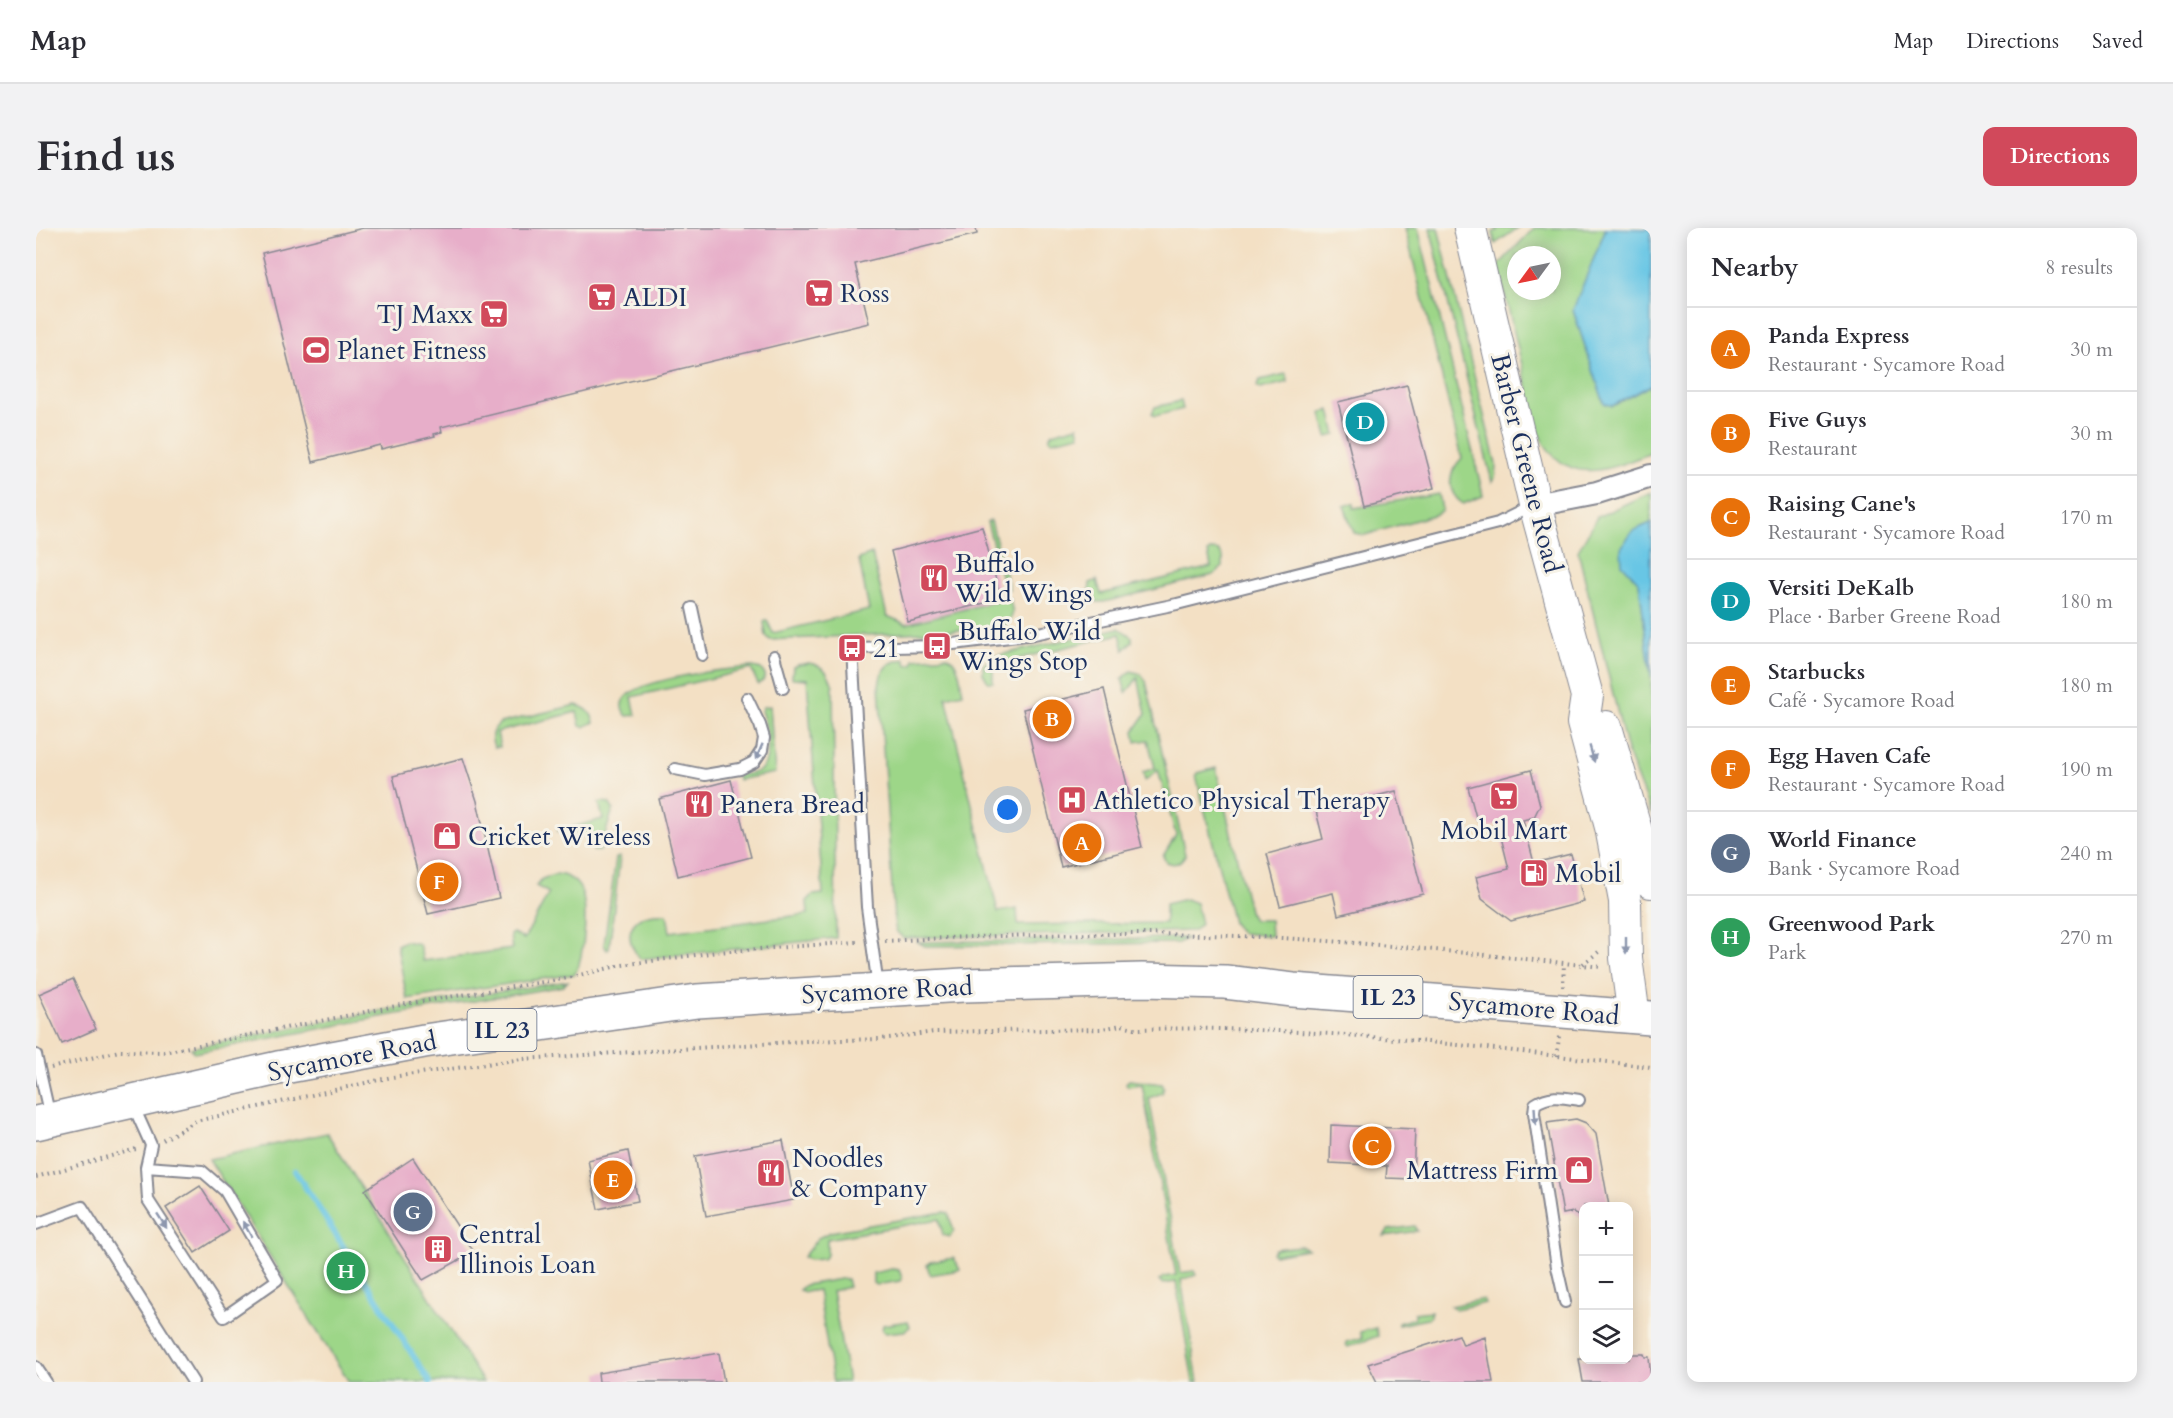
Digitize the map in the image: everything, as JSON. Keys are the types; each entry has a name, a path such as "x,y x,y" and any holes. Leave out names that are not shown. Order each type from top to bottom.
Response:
{"main road":[{"name":"Barber Greene Road","path":"1470,228 1535,505 1587,696 1583,723 1611,827 1625,901 1626,958 1642,1017"},
{"name":"Barber Greene Road","path":"1587,696 1602,714 1647,844 1651,882"},
{"name":"Sycamore Road","path":"131,1100 278,1068 580,1018 697,1001 878,990 1142,980 1225,982 1293,990 1642,1017"},
{"path":"1642,1017 1651,980"},
{"name":"IL 23","path":"43,1121 131,1100"}],"street":[{"path":"1535,505 1597,493 1651,476"}],"lane":[{"path":"878,990 867,908 852,648 937,646 1034,634 1142,612 1498,523 1535,505"},
{"path":"693,608 702,655"},
{"path":"774,656 783,688"},
{"path":"675,769 705,775 741,769 754,762 762,750 764,738 747,698"},
{"path":"36,1056 43,1121"},
{"path":"1565,1302 1557,1267 1534,1113 1535,1104 1543,1098 1557,1096 1579,1100"},
{"path":"131,1100 151,1145 146,1167 148,1200 224,1317 277,1280 225,1191 201,1171 146,1167"},
{"path":"36,1224 82,1207 193,1382"},
{"path":"36,1367 46,1382"}],"path":[{"path":"36,1178 151,1145 175,1135 196,1121 392,1077 541,1058 807,1041 882,1039 946,1032 1102,1029 1121,1025 1139,1029 1285,1032 1475,1046 1651,1067"}],"green space":[{"path":"1405,228 1418,228 1481,486 1483,496 1463,504 1457,499 1451,487 1451,475 1462,458"},
{"path":"1430,228 1438,228 1496,464 1495,478 1492,482"},
{"path":"1496,228 1518,228 1495,244 1493,232 1497,231"},
{"path":"1534,228 1606,228 1573,310 1604,403 1613,406 1651,385 1651,453 1603,469 1588,471 1575,469 1562,463 1550,452 1539,435 1498,266 1507,256 1507,300 1561,300 1561,246 1517,246"},
{"path":"1286,374 1288,382 1260,389 1257,386 1260,380"},
{"path":"1181,401 1183,409 1155,416 1152,413 1155,407"},
{"path":"1330,410 1336,435 1327,437 1321,413"},
{"path":"1078,426 1080,435 1052,441 1049,438 1052,433"},
{"path":"1651,492 1651,523 1632,531 1622,564 1639,582 1651,677 1651,814 1628,755 1578,551 1597,517"},
{"path":"1439,494 1442,510 1437,514 1365,535 1354,533 1344,506 1354,503 1354,508"},
{"path":"991,521 1009,589 1005,590 987,522"},
{"path":"1219,551 1223,557 1223,567 1213,575 1104,602 1097,602 1089,593 1090,583 1097,580 1101,594 1211,567 1208,552"},
{"path":"872,554 887,616 906,624 1009,598 1011,618 1002,628 770,640 766,636 764,622 767,620 773,633 869,610 859,559"},
{"path":"1119,628 1132,637 1132,642 1124,650 1120,634 993,665 993,682 988,682 983,673 983,665 995,656"},
{"path":"947,656 955,662 963,693 946,697 998,912 1017,909 1018,925 1165,923 1165,904 1186,899 1196,903 1201,924 1194,931 903,938 896,931 879,685 886,666 894,662 905,659 907,665 913,664 914,659"},
{"path":"809,663 825,670 833,686 836,938 640,959 634,949 630,932 633,925 645,916 667,914 670,932 808,914 807,901 813,895 823,894 807,679 792,678 793,667"},
{"path":"753,667 761,669 765,675 763,681 758,684 751,669 632,697 636,715 627,716 622,704 630,693 672,678"},
{"path":"1131,671 1141,674 1146,681 1185,855 1175,864 1166,862 1163,856 1176,835 1158,770 1145,781 1143,772 1155,768 1148,740 1136,742 1134,731 1146,714 1138,678 1126,693 1122,679"},
{"path":"576,705 588,710 594,722 584,727 580,726 577,712 497,732 500,747 494,747 492,734 500,723"},
{"path":"770,706 775,773 738,780 737,775 758,771 764,765 767,758 768,741 761,711 763,707"},
{"path":"1216,768 1250,915 1253,920 1270,920 1271,936 1241,933 1233,923 1196,776 1198,773"},
{"path":"599,803 609,803 613,809 600,851 593,851 595,837 557,831 603,819"},
{"path":"620,857 609,949 607,950 604,945 616,858"},
{"path":"557,874 568,877 577,884 584,902 585,929 575,974 407,999 397,945 405,941 419,944 423,961 512,949 510,935 513,933 524,939 549,893 536,886 542,879"},
{"path":"1187,938 1178,943 925,946 918,942"},
{"path":"568,981 563,986 380,1017 194,1053 191,1048 380,1011"},
{"path":"1129,1080 1162,1084 1164,1087 1162,1093 1149,1098 1180,1273 1194,1271 1196,1275 1181,1280 1198,1382 1193,1382 1176,1282 1163,1284 1159,1281 1164,1277 1176,1275 1142,1084 1127,1086 1126,1083"},
{"path":"327,1133 483,1382 349,1382 209,1159"},
{"path":"948,1213 954,1231 950,1237 943,1235 939,1219 827,1239 827,1255 823,1259 810,1260 803,1257 818,1238 830,1232"},
{"path":"1414,1226 1417,1231 1384,1236 1388,1230"},
{"path":"1301,1246 1307,1249 1274,1255 1272,1253 1275,1249"},
{"path":"954,1258 960,1270 930,1275 927,1265 930,1262"},
{"path":"899,1270 902,1278 900,1281 876,1285 873,1283 873,1273"},
{"path":"847,1279 849,1287 832,1291 848,1382 833,1382 818,1290 805,1292 799,1290 805,1285"},
{"path":"1483,1299 1485,1303 1455,1309 1451,1306"},
{"path":"1431,1311 1431,1316 1427,1319 1398,1325 1398,1323 1414,1318 1414,1313"},
{"path":"908,1321 910,1327 904,1331 885,1333 882,1330 883,1325"},
{"path":"1376,1328 1378,1336 1348,1347 1346,1345 1346,1342 1362,1338 1360,1332"}],"water":[{"path":"1606,228 1651,229 1651,385 1612,406 1604,403 1573,310"},
{"path":"1651,523 1651,677 1639,582 1622,564 1621,548 1632,531"}],"building":[{"path":"363,228 976,228 977,234 855,264 869,323 441,427 442,432 434,434 435,436 381,449 380,445 313,462 262,253"},
{"path":"1407,385 1434,488 1364,506 1338,402"},
{"name":"Buffalo Wild Wings","path":"982,527 1001,599 908,622 891,551"},
{"path":"1104,689 1142,847 1061,867 1023,709"},
{"path":"463,758 477,801 499,898 428,914 393,776"},
{"name":"Mobil","path":"1531,770 1540,805 1534,817 1523,820 1534,863 1571,854 1584,902 1511,921 1482,899 1476,877 1509,869 1498,825 1487,828 1477,821 1468,787"},
{"path":"731,780 751,857 678,876 659,799"},
{"path":"1396,791 1423,894 1338,915 1333,893 1280,906 1267,854 1323,839 1316,811"},
{"path":"73,979 96,1029 62,1044 39,994"},
{"name":"Mattress Firm","path":"1576,1119 1586,1123 1596,1134 1608,1202 1579,1202 1579,1216 1573,1212 1563,1214 1547,1123"},
{"path":"1331,1125 1415,1129 1413,1179 1386,1178 1387,1166 1330,1163"},
{"path":"783,1140 794,1200 706,1216 695,1156"},
{"path":"628,1151 638,1201 598,1209 588,1160"},
{"path":"413,1158 474,1252 423,1280 365,1190"},
{"path":"200,1186 229,1231 195,1253 166,1208"},
{"path":"1459,1335 1463,1345 1485,1337 1493,1382 1377,1382 1368,1364"},
{"path":"719,1353 724,1382 599,1382 598,1373"},
{"path":"1633,1354 1644,1354 1645,1357 1649,1357 1651,1382 1583,1382 1580,1364 1633,1364"}],"waterway":[{"path":"295,1171 430,1382"}],"place":[{"name":"Ross","path":"819,293"},
{"name":"ALDI","path":"602,297"},
{"name":"TJ Maxx","path":"494,314"},
{"name":"Planet Fitness","path":"316,350"},
{"name":"Versiti DeKalb","path":"1365,422"},
{"name":"Buffalo Wild Wings","path":"934,578"},
{"name":"Buffalo Wild Wings Stop","path":"937,646"},
{"name":"21","path":"852,648"},
{"name":"Five Guys","path":"1052,719"},
{"name":"Mobil Mart","path":"1504,796"},
{"name":"Athletico Physical Therapy","path":"1072,800"},
{"name":"Panera Bread","path":"699,804"},
{"name":"Cricket Wireless","path":"447,836"},
{"name":"Panda Express","path":"1082,843"},
{"name":"Mobil","path":"1534,873"},
{"name":"Egg Haven Cafe","path":"439,882"},
{"name":"Raising Cane's","path":"1372,1146"},
{"name":"Mattress Firm","path":"1579,1170"},
{"name":"Noodles & Company","path":"771,1173"},
{"name":"Starbucks","path":"613,1180"},
{"name":"World Finance","path":"413,1212"},
{"name":"Central Illinois Loan","path":"438,1249"},
{"name":"Greenwood Park","path":"346,1271"}]}
